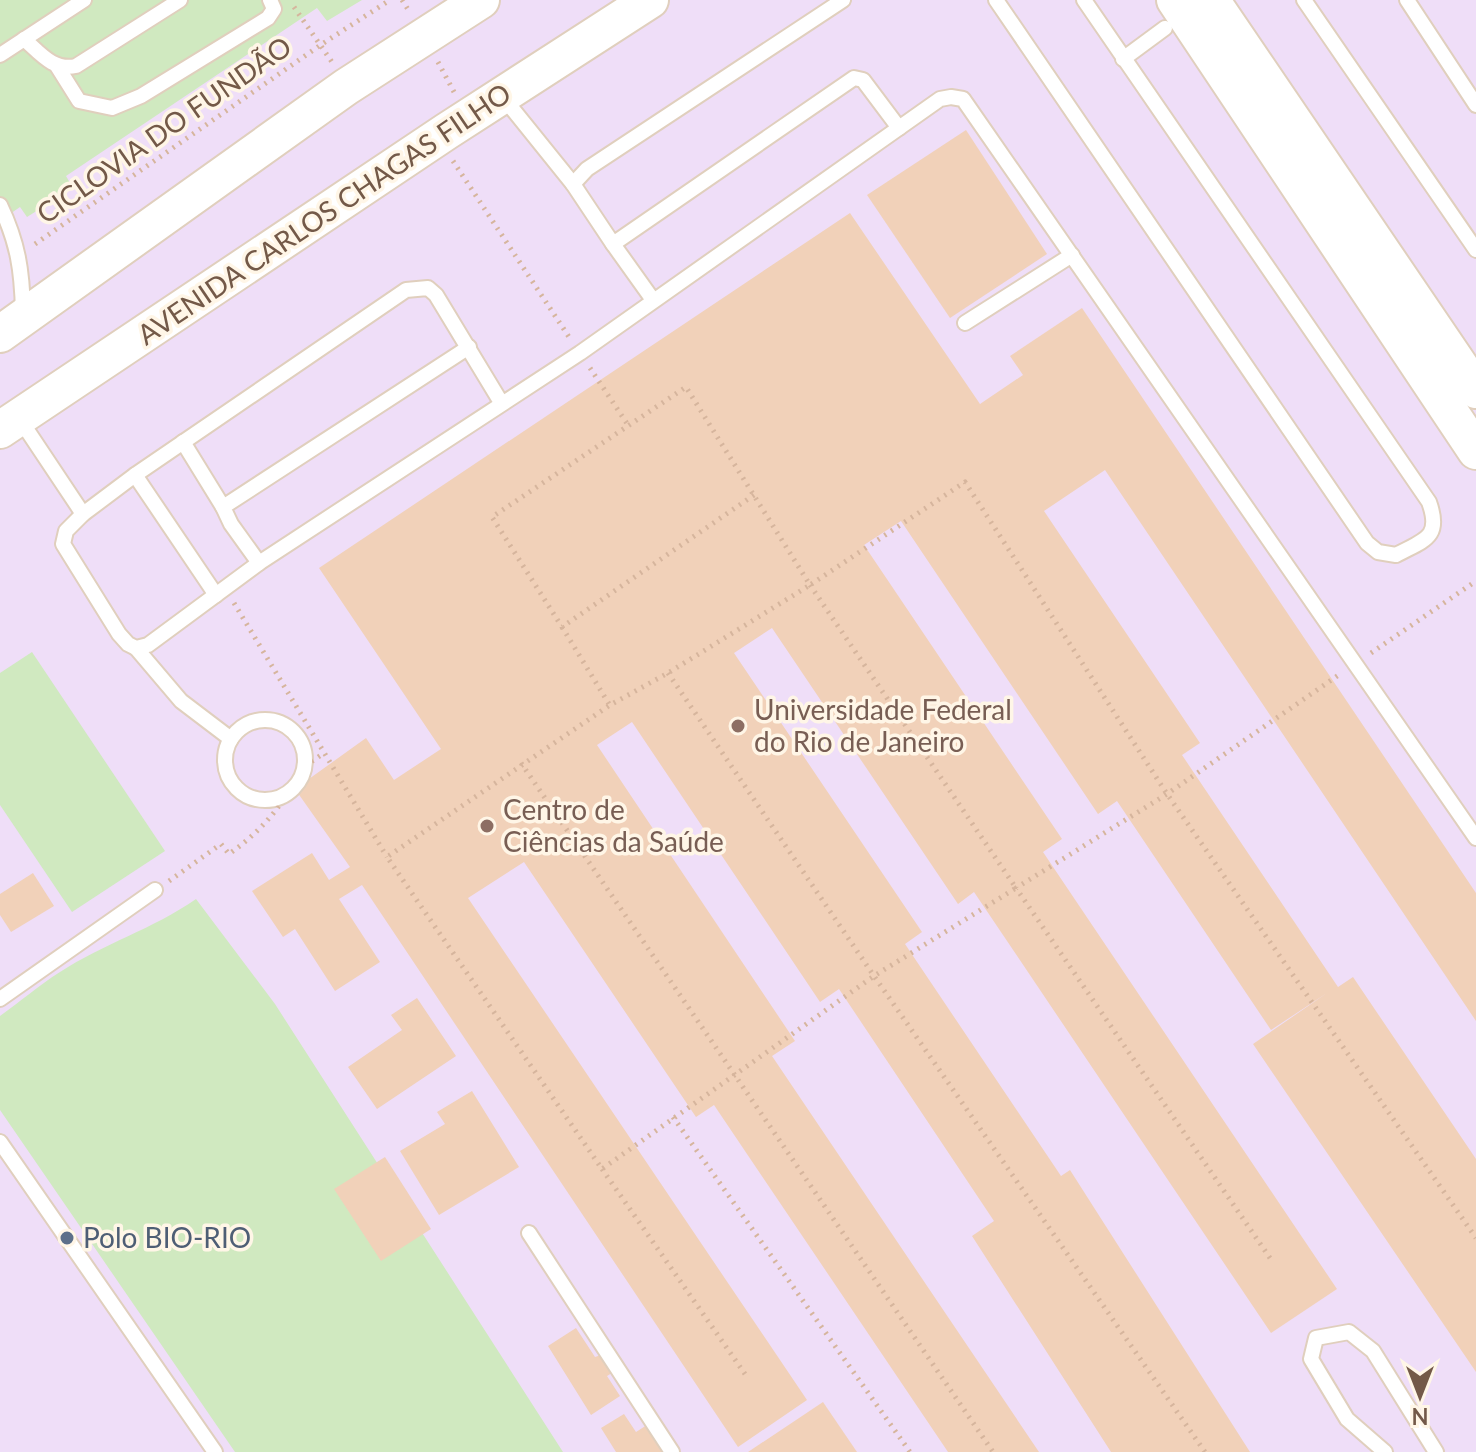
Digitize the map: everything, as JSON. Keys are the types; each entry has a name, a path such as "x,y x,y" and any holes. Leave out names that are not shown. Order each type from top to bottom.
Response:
{"street":[{"path":"11,326 346,87 481,0"},
{"name":"AVENIDA CARLOS CHAGAS FILHO","path":"9,424 437,137 650,0"},
{"path":"1211,0 1476,390"},
{"path":"1170,14 1476,451"}],"lane":[{"path":"0,55 84,0"},
{"path":"57,66 76,66 180,0"},
{"path":"24,39 57,66 79,101 112,108 141,96 268,18 274,9 270,0"},
{"path":"573,184 587,169 843,0"},
{"path":"996,0 1367,543 1378,552 1396,555 1425,538 1433,529 1435,520 1429,502 1084,0"},
{"path":"1304,0 1476,250"},
{"path":"1407,0 1476,105"},
{"path":"1123,59 1170,14"},
{"path":"613,244 854,78 863,80 899,128"},
{"path":"502,95 573,184 653,300"},
{"path":"136,648 148,645 259,563 580,353 940,99 963,99 1476,838"},
{"path":"0,205 20,255 11,326"},
{"path":"965,323 1072,255"},
{"path":"231,739 181,701 136,648 119,634 63,544 66,531 83,514 135,475 406,290 428,288 436,295 502,404"},
{"path":"223,507 469,347"},
{"path":"9,424 83,514"},
{"path":"183,442 231,524 259,563"},
{"path":"135,475 221,592"},
{"path":"273,721 294,733 301,742 305,766 302,776 288,793 262,800 249,797 238,789 230,778 226,752 231,739 250,724 273,721"},
{"path":"0,999 155,890"},
{"path":"0,1142 215,1452"},
{"path":"529,1233 672,1452"},
{"path":"1385,1452 1347,1419 1311,1359 1316,1338 1349,1332 1373,1351 1436,1452"}],"path":[{"path":"289,0 322,44 346,87"},
{"name":"CICLOVIA DO FUNDÃO","path":"20,255 390,0"},
{"path":"437,137 628,425"},
{"path":"610,705 492,517 686,387 810,585 1270,1258"},
{"path":"387,857 610,705 668,673 810,585 965,482 1167,794 1476,1238"},
{"path":"562,627 754,495"},
{"path":"602,1169 874,976 1167,794 1476,581"},
{"path":"221,592 387,857 745,1374"},
{"path":"668,673 1205,1452"},
{"path":"305,766 324,753"},
{"path":"521,763 993,1452"},
{"path":"155,890 221,844 229,854 239,847 272,818 288,793"},
{"path":"673,1117 910,1452"}],"shaded area":[{"name":"Universidade Federal do Rio de Janeiro","path":"0,0 1476,0 1476,1452 0,1452"}],"green space":[{"path":"0,0 362,0 327,21 317,8 66,176 73,188 27,217 20,207 0,221"},
{"path":"32,652 165,851 72,912 0,805 0,673"},
{"path":"196,899 275,1004 563,1452 235,1452 0,1110 0,1016 76,962"}],"building":[{"path":"966,130 1047,254 950,318 867,195"},
{"name":"Centro de Ciências da Saúde","path":"850,213 980,404 1023,375 1010,356 1082,308 1476,893 1476,1021 1105,470 1044,511 1200,743 1182,755 1338,987 1353,977 1476,1159 1476,1372 1253,1044 1327,993 1271,1030 1117,801 1098,814 901,521 864,545 1062,839 1043,852 1337,1289 1271,1333 974,892 958,904 772,628 734,653 922,932 905,944 1061,1176 1070,1170 1250,1452 1111,1452 972,1236 994,1221 839,989 820,1002 632,722 597,745 795,1041 772,1056 1039,1452 948,1452 714,1105 696,1117 524,862 468,898 807,1400 738,1447 362,885 339,899 380,962 335,991 295,929 283,937 252,891 312,853 329,880 350,867 295,789 366,738 394,780 441,749 319,568"},
{"path":"33,873 54,906 11,932 0,915 0,894"},
{"path":"417,998 456,1056 377,1109 348,1067 402,1030 391,1015"},
{"path":"472,1091 519,1167 439,1215 400,1151 445,1124 437,1112"},
{"path":"385,1157 431,1229 381,1261 334,1189"},
{"path":"576,1328 595,1357 607,1353 617,1370 607,1376 620,1396 591,1415 548,1346"},
{"path":"823,1402 857,1452 748,1452"},
{"path":"624,1414 636,1432 647,1425 664,1452 616,1452 601,1428"}],"place":[{"name":"Universidade Federal do Rio de Janeiro","path":"738,726"},
{"name":"Centro de Ciências da Saúde","path":"487,826"},
{"name":"Polo BIO-RIO","path":"67,1238"}]}
